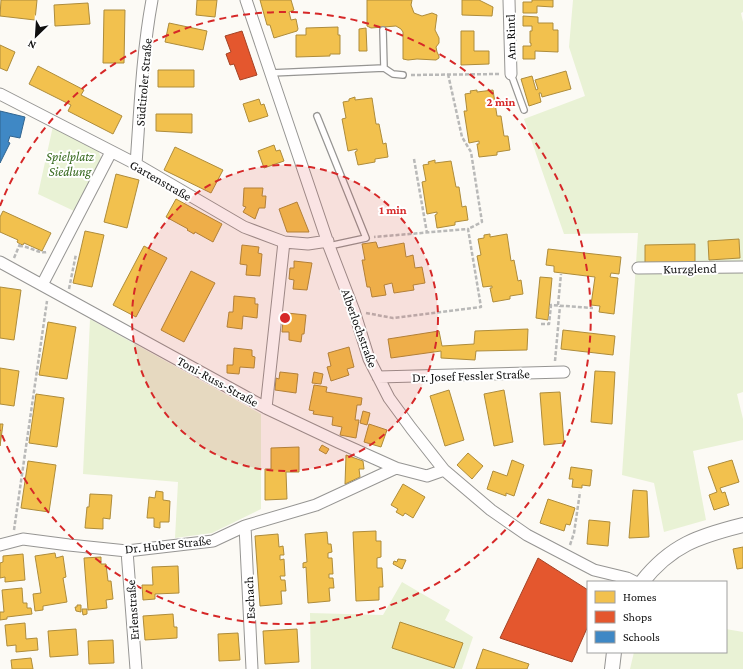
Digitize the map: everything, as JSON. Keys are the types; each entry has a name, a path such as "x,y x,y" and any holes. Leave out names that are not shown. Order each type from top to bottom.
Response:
{"street":[{"name":"Südtiroler Straße","path":"136,164 148,19 152,0"},
{"name":"Alberlochstraße","path":"246,0 370,359 378,377 403,418 444,470 490,510 527,535 594,570 627,578 633,581"},
{"name":"Am Rintl","path":"509,0 510,74"},
{"name":"Gartenstraße","path":"0,94 110,152 136,164 244,228 284,242 308,244 329,243"},
{"path":"42,285 110,152"},
{"path":"266,408 284,242"},
{"name":"Toni-Russ-Straße","path":"0,262 266,408 396,468 427,476 444,470"},
{"name":"Kurzglend","path":"638,268 743,267"},
{"name":"Dr. Josef Fessler Straße","path":"378,377 559,372"},
{"name":"Dr. Huber Straße","path":"0,545 23,539 127,551 213,541 246,526 316,505 396,468"},
{"path":"643,581 653,568 679,547 717,531 743,525"},
{"name":"Eschach","path":"246,526 252,669"},
{"name":"Erlenstraße","path":"127,551 136,669"},
{"name":"Alberlochstraße","path":"594,570 604,581"},
{"path":"612,669 614,653"}],"lane":[{"path":"383,30 384,68"},
{"path":"271,73 384,68 393,74 403,75"},
{"path":"510,74 524,110"},
{"path":"317,116 366,238 329,243"}],"path":[{"path":"366,238 468,229 482,222 471,152 462,137 448,74"},
{"path":"403,75 510,74"},
{"path":"414,158 426,233"},
{"path":"354,312 393,318 482,308 468,229"},
{"path":"13,260 20,245 43,253 50,251"},
{"path":"69,291 78,254 72,253"},
{"path":"559,372 559,306 561,274"},
{"path":"14,541 13,534 48,296"},
{"path":"541,324 549,324 551,305 593,308"},
{"path":"567,556 574,534 580,492"}],"green space":[{"path":"573,0 743,0 743,12 741,13 743,22 743,392 737,394 743,419 743,440 693,451 706,520 664,532 654,483 622,475 638,233 564,234 524,119 585,96 569,47"},
{"name":"Spielplatz Siedlung","path":"53,126 98,150 101,158 74,211 38,194"},
{"path":"90,319 261,414 261,509 212,533 175,538 178,482 83,474"},
{"path":"402,582 450,610 445,620 473,637 462,669 311,669 310,613 383,615"},
{"path":"727,629 743,632 743,669 630,669 634,653 727,653"}],"building: Homes":[{"path":"1,0 37,0 35,20 0,16"},
{"path":"197,0 217,0 215,17 196,15"},
{"path":"260,0 291,0 294,10 289,12 291,20 296,19 297,31 274,38 270,25 267,25"},
{"path":"367,0 412,0 411,5 414,13 422,16 432,13 437,15 435,30 439,38 439,43 436,47 439,58 436,60 403,59 403,32 396,26 371,28 367,26"},
{"path":"462,0 479,0 493,7 492,16 462,15"},
{"path":"532,0 553,0 553,7 537,6 537,13 523,13 523,2 532,2"},
{"path":"88,3 90,24 55,26 54,5"},
{"path":"104,10 125,10 124,63 103,63"},
{"path":"523,16 538,17 538,23 553,23 553,30 558,30 558,52 535,51 535,59 523,59 523,46 531,46 530,31 532,31 532,26 523,26"},
{"path":"169,23 207,31 203,50 165,42"},
{"path":"338,27 338,35 340,35 340,54 330,54 330,56 296,57 296,35 306,35 306,28"},
{"path":"366,28 367,51 359,51 359,29"},
{"path":"461,31 474,31 474,51 489,51 489,64 461,65"},
{"path":"0,45 15,52 7,71 0,68"},
{"path":"38,66 84,90 81,95 122,116 113,134 68,111 71,105 29,84"},
{"path":"158,70 194,70 194,87 158,87"},
{"path":"566,71 571,89 542,97 541,93 539,93 541,102 529,106 521,79 532,76 536,90 538,89 535,80"},
{"path":"477,90 477,92 493,90 497,116 501,116 504,136 508,136 510,150 497,152 497,155 479,157 477,144 479,144 479,141 469,143 464,111 467,111 465,94 471,93 470,91"},
{"path":"355,97 355,100 372,98 376,124 379,124 383,144 386,143 388,157 375,159 375,162 358,165 355,152 357,149 348,151 342,119 346,118 343,102 349,101 349,99"},
{"path":"259,99 261,105 264,104 268,116 249,122 243,104"},
{"path":"156,114 192,114 192,133 156,131"},
{"path":"274,145 276,151 280,150 284,161 264,168 258,151"},
{"path":"175,147 223,170 211,193 164,170"},
{"path":"435,160 435,163 451,161 456,187 459,187 462,207 466,206 468,220 455,222 455,225 437,228 435,215 437,212 427,214 422,182 426,181 423,165 429,164 428,162"},
{"path":"116,174 139,180 127,228 104,222"},
{"path":"244,188 263,188 262,196 266,196 265,208 259,208 255,219 243,212 246,207 243,206"},
{"path":"176,199 222,224 213,242 195,232 194,234 166,217"},
{"path":"297,202 309,232 287,232 279,209"},
{"path":"3,211 51,233 42,251 24,243 23,245 20,244 17,242 18,240 0,232 0,217"},
{"path":"85,231 104,235 92,287 73,283"},
{"path":"490,234 490,237 507,234 511,261 514,260 518,281 521,280 523,294 510,296 510,299 493,302 490,288 492,288 492,286 483,287 477,256 481,255 478,239 484,238 484,235"},
{"path":"739,239 740,258 709,260 708,241"},
{"path":"376,242 378,248 404,243 406,257 413,255 415,268 422,267 425,283 413,285 414,290 394,293 392,283 384,285 386,295 372,297 370,287 367,287 362,260 365,260 362,244"},
{"path":"695,244 695,263 645,264 645,245"},
{"path":"242,245 259,247 258,253 262,254 260,276 246,275 247,265 240,264"},
{"path":"144,246 167,258 136,317 113,305"},
{"path":"548,249 621,257 619,274 611,273 610,277 618,278 614,314 599,312 600,306 591,305 595,277 554,272 554,266 546,265"},
{"path":"294,261 312,263 307,290 293,289 294,280 289,279 290,268 294,268"},
{"path":"191,271 215,283 184,342 161,330"},
{"path":"540,277 552,278 548,320 536,318"},
{"path":"0,287 21,290 14,340 0,338"},
{"path":"234,296 255,298 255,304 258,304 257,318 243,316 242,329 227,327 229,312 233,312"},
{"path":"287,313 306,315 304,334 302,334 301,342 289,340 289,332 282,332 283,320 286,320"},
{"path":"48,322 76,327 67,379 39,375"},
{"path":"528,329 527,350 476,351 475,360 441,358 441,351 391,358 388,339 439,331 442,346 474,344 475,331"},
{"path":"563,330 615,336 613,355 561,349"},
{"path":"349,347 354,367 347,369 349,375 331,381 327,367 331,366 328,353"},
{"path":"234,348 252,350 252,356 255,357 254,368 240,367 239,374 227,373 227,365 233,365"},
{"path":"0,368 19,371 14,406 0,404"},
{"path":"595,371 615,372 612,424 591,422"},
{"path":"280,372 298,374 296,393 275,390 276,378 279,379"},
{"path":"314,372 323,374 321,384 312,383"},
{"path":"314,385 327,387 326,392 362,398 361,405 357,405 355,420 359,420 356,438 340,435 342,427 332,425 333,417 313,414 314,411 309,410"},
{"path":"449,390 464,440 445,446 430,396"},
{"path":"504,390 513,442 494,446 484,394"},
{"path":"560,392 564,443 544,445 540,393"},
{"path":"36,394 64,398 57,447 29,443"},
{"path":"363,411 370,413 367,425 360,423"},
{"path":"0,424 3,424 0,446"},
{"path":"369,424 387,430 381,447 364,442"},
{"path":"322,445 329,449 326,454 319,450"},
{"path":"299,447 299,472 286,472 287,499 265,500 265,469 271,469 271,448"},
{"path":"468,453 483,466 472,479 457,465"},
{"path":"346,455 363,461 364,469 359,469 360,477 345,484"},
{"path":"512,460 524,465 514,496 506,493 506,496 487,489 493,471 507,476"},
{"path":"732,460 739,482 720,488 722,493 725,492 729,505 714,510 709,495 717,492 708,467"},
{"path":"28,461 56,465 49,512 21,508"},
{"path":"571,467 592,470 590,486 582,485 582,488 572,487 573,479 569,479"},
{"path":"403,484 425,497 413,518 405,513 403,516 396,512 398,509 391,505"},
{"path":"633,490 647,491 649,537 629,538"},
{"path":"156,491 163,492 163,500 170,501 169,522 160,522 160,528 154,527 154,518 147,518 149,497 155,498"},
{"path":"90,494 112,495 110,519 103,518 103,529 85,528"},
{"path":"548,499 575,508 570,525 566,524 564,531 540,523"},
{"path":"589,520 610,522 608,546 587,544"},
{"path":"376,531 376,541 381,541 381,557 377,558 377,568 382,568 383,587 379,587 379,600 356,601 353,532"},
{"path":"327,532 328,544 331,544 332,552 328,553 328,558 332,558 333,574 329,574 329,578 333,578 334,588 329,588 330,601 308,603 306,567 303,568 303,563 307,562 305,534"},
{"path":"278,534 279,547 283,546 284,555 280,555 280,560 284,559 285,576 280,576 281,580 285,580 286,591 281,591 282,604 260,606 255,536"},
{"path":"743,547 743,568 737,569 733,549"},
{"path":"55,553 56,558 63,556 66,577 63,578 67,602 43,606 43,610 35,611 33,594 41,593 35,556"},
{"path":"23,554 25,580 5,582 5,577 0,578 0,563 3,562 3,556"},
{"path":"101,557 101,564 106,564 108,581 111,581 113,599 106,600 107,608 88,610 84,558"},
{"path":"398,559 406,560 402,569 393,564 394,561 397,562"},
{"path":"178,566 179,593 155,594 155,599 143,600 142,585 153,585 152,567"},
{"path":"22,588 23,603 27,603 27,608 31,608 32,614 7,617 7,619 0,620 0,612 4,612 2,590"},
{"path":"77,605 81,605 81,612 76,611 75,607 77,607"},
{"path":"82,609 87,609 87,614 83,615"},
{"path":"173,614 174,627 177,627 177,638 145,640 143,616"},
{"path":"400,622 463,643 454,668 392,648"},
{"path":"25,623 26,639 37,638 38,650 16,652 16,645 7,646 5,625"},
{"path":"76,629 78,655 50,657 48,631"},
{"path":"297,629 299,662 265,664 263,631"},
{"path":"238,633 240,660 219,661 218,634"},
{"path":"113,640 114,663 89,664 88,641"},
{"path":"483,649 529,664 527,669 476,669"},
{"path":"31,658 33,669 12,669 11,660"}],"building: Shops":[{"path":"242,31 257,75 240,80 234,64 230,65 226,54 231,52 225,36"},
{"path":"538,558 587,589 587,628 572,662 500,638"}],"building: Schools":[{"path":"0,111 25,117 20,138 10,136 8,142 10,143 0,163"}]}
